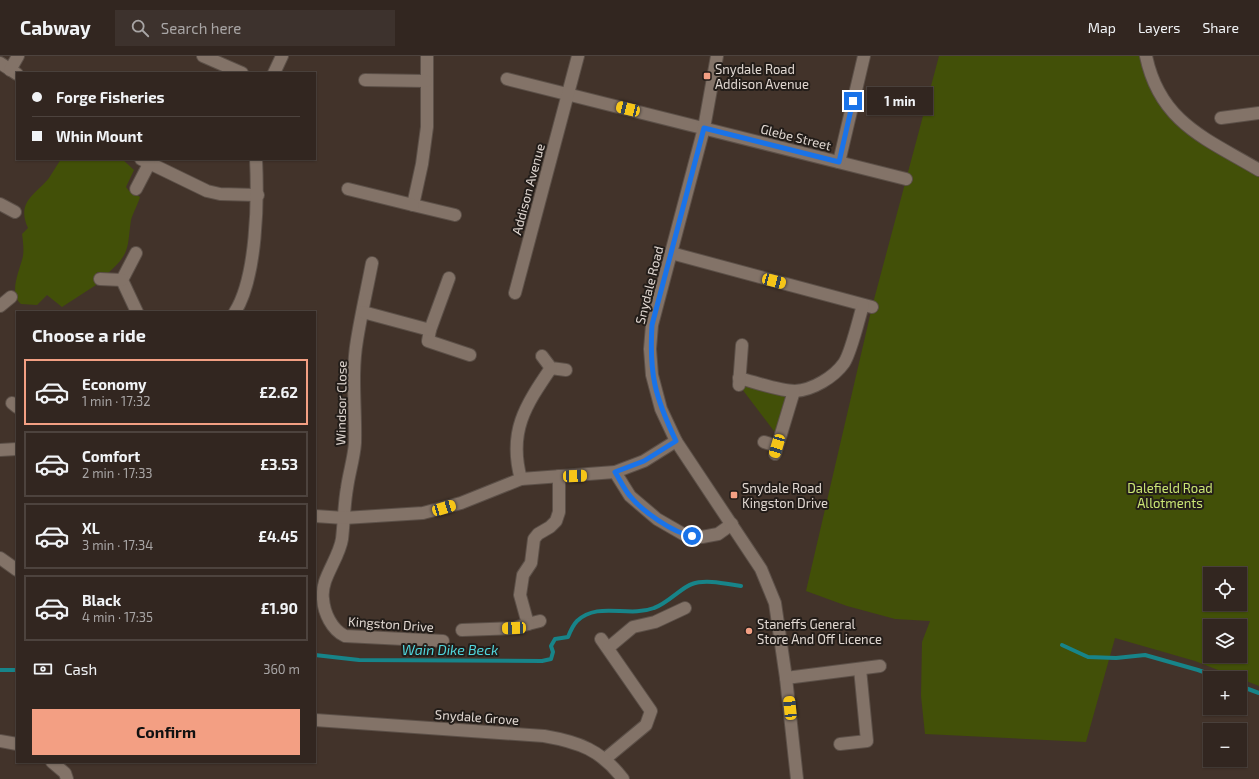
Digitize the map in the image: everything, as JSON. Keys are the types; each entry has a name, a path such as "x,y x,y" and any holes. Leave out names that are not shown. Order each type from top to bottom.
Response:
{"street":[{"path":"9,69 18,56"},
{"path":"203,56 240,72"},
{"path":"274,72 282,56"},
{"path":"413,205 425,145 427,127 427,56"},
{"name":"Addison Avenue","path":"515,293 578,56"},
{"name":"Snydale Road","path":"717,56 704,128 652,325 650,349 652,375 661,409 676,441 761,569 775,603 786,678 797,779"},
{"path":"839,162 864,56"},
{"path":"1146,56 1148,66 1159,94 1182,123 1204,139 1259,170"},
{"path":"507,79 704,128"},
{"path":"365,80 426,81"},
{"path":"1221,118 1259,113"},
{"name":"Glebe Street","path":"704,128 906,179"},
{"path":"235,311 247,285 258,195 256,160"},
{"path":"136,189 145,162 207,191 227,195 258,195"},
{"path":"348,189 455,215"},
{"path":"0,204 15,212"},
{"path":"122,280 136,253"},
{"path":"671,253 868,306 845,362 836,372 817,385 804,390 794,391 739,381 742,345"},
{"name":"Windsor Close","path":"344,518 347,489 355,444 354,376 357,341 372,263"},
{"path":"449,278 430,330 428,341 470,355"},
{"path":"100,279 122,280"},
{"path":"122,280 137,311"},
{"path":"0,306 11,297"},
{"path":"363,312 430,330"},
{"path":"542,356 551,368 566,370"},
{"path":"522,479 515,450 524,410 551,368"},
{"path":"764,442 776,450 794,391"},
{"path":"316,516 344,518 423,513 462,503 522,479 615,472 644,461 676,441"},
{"path":"0,450 16,449"},
{"path":"615,472 630,496 657,519 682,534 702,537 718,534 732,524"},
{"path":"528,624 520,595 523,575 531,563 534,539 538,534 550,528 556,521 559,512 559,476"},
{"name":"Kingston Drive","path":"344,518 340,548 323,588 320,613 339,633 345,636 442,641"},
{"path":"0,558 16,569"},
{"path":"605,759 646,725 651,711 605,643 633,628 655,622 685,608"},
{"path":"462,630 514,628 540,621"},
{"path":"786,678 880,666"},
{"path":"840,744 867,741 860,669"},
{"name":"Snydale Grove","path":"316,720 544,736 578,743 605,759 623,779"},
{"path":"0,741 16,744"},
{"path":"53,763 65,773 67,779"}],"green space":[{"name":"Dalefield Road Allotments","path":"939,56 1146,56 1182,123 1259,170 1259,686 1247,681 1247,671 1221,671 1195,661 1115,638 1086,742 925,734 921,696 922,642 930,621 895,619 847,606 806,591 872,307"},
{"path":"60,160 123,160 134,170 126,187 129,191 140,197 131,220 127,249 121,260 108,273 97,272 96,285 62,307 47,295 37,305 21,304 15,294 16,281 23,256 22,234 28,228 24,212 26,205 33,194 49,178"},
{"path":"739,385 794,391 780,439"}],"waterway":[{"name":"Wain Dike Beck","path":"316,655 359,660 542,661 551,659 553,652 551,646 555,639 568,637 577,621 585,615 604,611 644,611 659,606 692,584 716,582 741,586"},
{"path":"1062,645 1088,657 1116,658 1145,655 1203,672"},
{"name":"Wain Dike Beck","path":"0,670 16,670"},
{"path":"1247,689 1259,693"}],"place":[{"name":"Snydale Road Addison Avenue","path":"707,76"},
{"name":"Snydale Road Kingston Drive","path":"734,495"},
{"name":"Staneffs General Store And Off Licence","path":"749,631"}],"route":[{"path":"692,536 682,534 657,519 630,496 615,472 629,468 644,461 676,441 661,409 652,375 650,349 652,325 704,128 839,162 853,101"}]}
